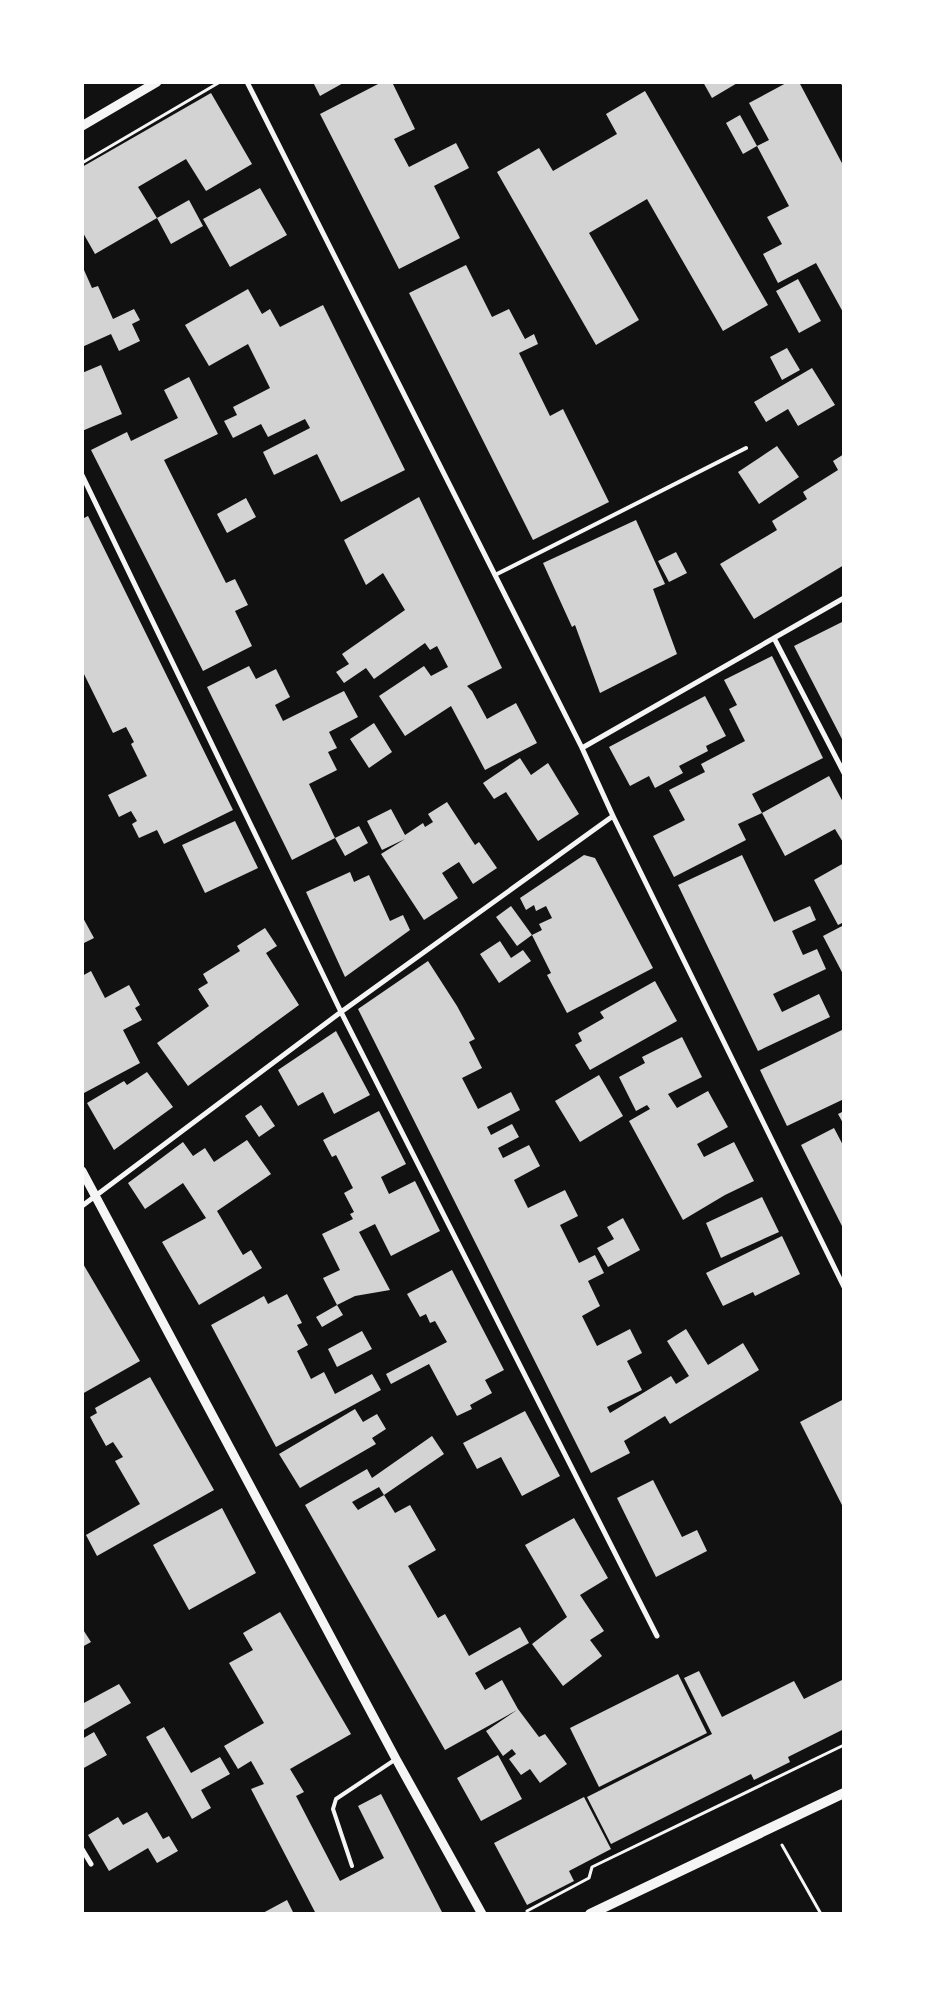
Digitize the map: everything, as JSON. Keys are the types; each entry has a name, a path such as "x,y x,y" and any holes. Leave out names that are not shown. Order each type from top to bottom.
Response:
{"main road":[{"path":"590,1914 844,1793"}],"street":[{"path":"82,126 157,82"},
{"path":"247,82 582,748 612,816 844,1287"},
{"path":"82,476 341,1012 657,1636"},
{"path":"582,748 844,598"},
{"path":"774,638 844,773"},
{"path":"82,1206 341,1012 612,816"},
{"path":"82,1171 396,1759 482,1914"},
{"path":"82,1849 91,1864"}],"lane":[{"path":"495,575 746,448"},
{"path":"352,1866 333,1809 336,1799 396,1759"}],"path":[{"path":"82,163 220,82"},
{"path":"527,1911 589,1878 592,1867 844,1745"},
{"path":"772,1827 821,1914"}],"building":[{"path":"313,82 345,82 320,96"},
{"path":"382,82 392,82 415,129 394,139 409,167 456,143 469,168 434,186 460,238 399,269 320,114"},
{"path":"703,82 739,82 712,98"},
{"path":"788,82 799,82 844,167 844,314 816,263 778,283 763,254 782,244 767,217 789,206 757,146 769,140 749,103"},
{"path":"645,91 768,305 723,331 647,199 589,233 639,320 596,345 497,172 539,148 553,171 617,134 606,114"},
{"path":"211,93 252,164 206,191 186,159 138,187 157,218 95,254 82,231 82,167"},
{"path":"740,115 757,146 743,154 726,123"},
{"path":"260,188 287,235 230,267 203,219"},
{"path":"189,200 203,226 171,244 157,218"},
{"path":"466,265 492,317 509,309 525,339 534,334 538,344 519,353 550,416 563,409 609,502 533,540 409,293"},
{"path":"84,270 92,288 98,286 113,319 134,309 140,320 132,324 140,341 119,351 111,334 82,347"},
{"path":"798,279 821,321 799,333 776,291"},
{"path":"248,289 262,314 270,309 280,327 323,305 405,470 341,502 317,454 274,475 263,452 310,428 305,419 268,437 261,424 233,438 224,421 237,415 233,407 270,388 248,344 209,366 185,325"},
{"path":"787,348 800,370 782,380 770,357"},
{"path":"101,365 122,414 82,431 82,373"},
{"path":"812,368 835,405 798,426 788,409 766,422 754,402"},
{"path":"189,377 218,434 164,460 226,583 235,579 248,605 235,611 252,646 203,671 91,450 127,432 131,441 178,418 164,390"},
{"path":"777,446 799,477 759,504 738,472"},
{"path":"844,454 844,565 754,619 720,564 777,530 772,521 807,499 803,492 838,470 833,461"},
{"path":"419,497 502,668 467,686 472,691 487,719 516,703 537,743 485,770 451,706 405,736 379,696 424,666 431,676 448,667 437,646 430,650 425,643 374,679 366,668 344,683 336,672 349,664 342,654 405,610 383,573 366,585 344,540"},
{"path":"246,498 256,517 227,533 217,514"},
{"path":"88,516 233,810 164,844 157,830 139,838 132,824 137,821 131,811 119,817 108,795 147,776 131,744 134,742 126,727 113,733 82,670 82,519"},
{"path":"636,520 665,584 653,589 677,654 600,693 575,625 572,627 543,563"},
{"path":"676,552 687,573 669,582 658,561"},
{"path":"844,621 844,743 794,646"},
{"path":"772,656 823,758 752,794 762,813 738,824 746,840 674,877 653,836 685,820 669,790 705,772 701,764 745,741 729,709 737,705 724,680"},
{"path":"249,666 256,679 276,669 290,697 275,705 283,721 344,691 358,717 329,732 337,748 328,752 337,770 309,784 335,838 292,860 207,687"},
{"path":"705,696 726,736 706,746 708,751 679,766 683,773 655,788 649,776 630,786 609,747"},
{"path":"374,723 392,752 369,768 350,739"},
{"path":"520,758 531,775 548,763 579,814 538,841 506,792 494,799 483,783"},
{"path":"829,776 844,804 844,844 835,829 785,856 762,813"},
{"path":"447,802 475,845 479,842 497,868 473,884 459,862 442,873 458,898 424,920 381,854 405,839 382,850 367,821 391,809 405,835 423,823 425,827 433,822 428,814"},
{"path":"235,821 258,868 205,893 182,845"},
{"path":"359,826 368,843 345,856 335,838"},
{"path":"584,855 595,858 653,968 567,1013 547,975 551,973 532,935 542,930 539,924 552,918 546,906 536,911 534,905 526,910 520,898"},
{"path":"742,855 774,922 810,906 816,920 792,931 803,955 817,949 826,969 773,994 782,1012 819,994 830,1017 758,1051 678,885"},
{"path":"844,863 844,922 838,925 814,880"},
{"path":"350,872 354,882 369,875 390,921 403,915 410,930 345,977 306,892"},
{"path":"511,906 532,935 517,946 496,917"},
{"path":"82,916 94,938 82,944"},
{"path":"844,925 844,976 823,936"},
{"path":"265,928 277,946 266,953 299,1005 188,1086 157,1043 209,1006 198,989 208,983 203,974 240,951 237,946"},
{"path":"500,941 511,958 523,950 531,961 499,983 480,954"},
{"path":"428,961 457,1006 475,1039 469,1042 482,1068 462,1078 478,1109 511,1092 520,1110 487,1127 491,1135 512,1124 519,1137 498,1148 503,1158 529,1145 540,1166 514,1180 528,1208 565,1190 578,1216 560,1225 579,1263 595,1255 604,1273 588,1281 600,1306 582,1316 597,1346 630,1329 642,1353 627,1361 642,1390 607,1407 610,1413 671,1376 676,1384 689,1376 667,1341 686,1329 708,1365 743,1343 759,1370 670,1424 665,1416 624,1441 630,1453 591,1473 358,1009"},
{"path":"91,971 105,998 129,985 140,1005 135,1008 142,1020 123,1030 140,1063 84,1093 82,1090 82,976"},
{"path":"655,981 677,1021 590,1070 575,1045 582,1041 578,1033 604,1018 600,1012"},
{"path":"844,1029 844,1099 787,1126 760,1070"},
{"path":"336,1031 370,1095 334,1114 323,1092 298,1106 278,1070"},
{"path":"682,1037 702,1077 668,1094 677,1108 708,1091 728,1127 697,1144 704,1157 734,1142 754,1181 725,1195 683,1220 629,1121 650,1109 647,1105 636,1111 619,1077 645,1063 642,1057"},
{"path":"147,1072 173,1107 114,1150 87,1103 124,1081 127,1085"},
{"path":"599,1075 623,1116 580,1142 555,1101"},
{"path":"261,1105 275,1126 259,1137 245,1116"},
{"path":"379,1111 406,1164 381,1177 389,1194 415,1181 440,1231 391,1256 375,1224 359,1232 390,1290 355,1296 337,1305 323,1278 340,1270 322,1234 353,1219 350,1214 354,1212 344,1193 353,1188 336,1155 332,1157 323,1140"},
{"path":"844,1111 844,1125 838,1114"},
{"path":"834,1128 844,1147 844,1230 801,1145"},
{"path":"247,1140 271,1174 217,1211 243,1255 251,1250 262,1268 199,1305 162,1242 206,1218 183,1183 145,1209 128,1183 183,1142 193,1156 205,1148 214,1162"},
{"path":"762,1197 779,1232 721,1258 706,1223"},
{"path":"623,1218 640,1250 608,1267 597,1248 614,1239 607,1227"},
{"path":"782,1236 800,1274 755,1296 753,1292 723,1306 706,1273"},
{"path":"82,1262 140,1361 82,1394"},
{"path":"452,1270 504,1370 485,1380 492,1393 470,1405 472,1409 457,1416 429,1364 391,1384 386,1374 447,1342 435,1321 430,1323 426,1314 420,1317 407,1294"},
{"path":"287,1294 302,1323 297,1325 308,1345 297,1351 311,1379 324,1372 335,1394 372,1374 381,1390 276,1447 211,1325 264,1296 268,1304"},
{"path":"337,1305 343,1315 322,1327 316,1317"},
{"path":"362,1331 372,1349 337,1367 328,1349"},
{"path":"150,1377 214,1490 97,1556 86,1535 140,1504 115,1461 123,1457 113,1442 106,1446 90,1417 97,1413 95,1408"},
{"path":"844,1399 844,1509 800,1422"},
{"path":"355,1409 363,1422 377,1414 386,1429 372,1438 376,1444 300,1488 279,1454"},
{"path":"525,1411 560,1476 522,1496 501,1457 477,1469 463,1443"},
{"path":"432,1436 444,1454 384,1495 395,1513 410,1505 436,1550 408,1566 438,1618 445,1614 469,1656 520,1627 529,1643 475,1673 485,1690 502,1680 518,1709 539,1737 545,1734 567,1764 540,1783 530,1769 521,1775 509,1759 516,1754 512,1749 503,1756 486,1731 517,1710 445,1750 305,1505 367,1469 372,1478","holes":["379,1487 384,1495 358,1510 352,1502"]},
{"path":"653,1480 682,1537 697,1530 707,1551 656,1577 617,1498"},
{"path":"222,1508 256,1573 189,1610 153,1545"},
{"path":"574,1518 608,1578 580,1595 604,1631 590,1640 602,1656 563,1686 532,1644 567,1617 525,1545"},
{"path":"280,1612 351,1734 290,1769 304,1792 296,1796 340,1881 384,1858 358,1806 381,1794 443,1914 316,1914 251,1789 264,1784 251,1761 238,1769 224,1746 264,1723 229,1663 253,1650 243,1633"},
{"path":"82,1628 91,1642 82,1647"},
{"path":"699,1671 722,1717 794,1681 804,1699 844,1679 844,1729 788,1757 790,1762 754,1780 751,1774 611,1844 587,1797 712,1734 684,1678"},
{"path":"678,1674 707,1733 599,1787 570,1728"},
{"path":"119,1684 131,1703 82,1731 82,1704"},
{"path":"164,1727 191,1773 220,1757 230,1774 201,1790 211,1808 192,1819 146,1737"},
{"path":"94,1732 107,1755 82,1769 82,1739"},
{"path":"498,1755 522,1799 481,1821 457,1778"},
{"path":"584,1797 611,1849 569,1871 574,1881 527,1905 494,1843"},
{"path":"147,1812 163,1839 169,1836 178,1851 157,1863 148,1848 109,1871 88,1835 118,1817 123,1825"},
{"path":"287,1900 294,1914 261,1914"}]}
